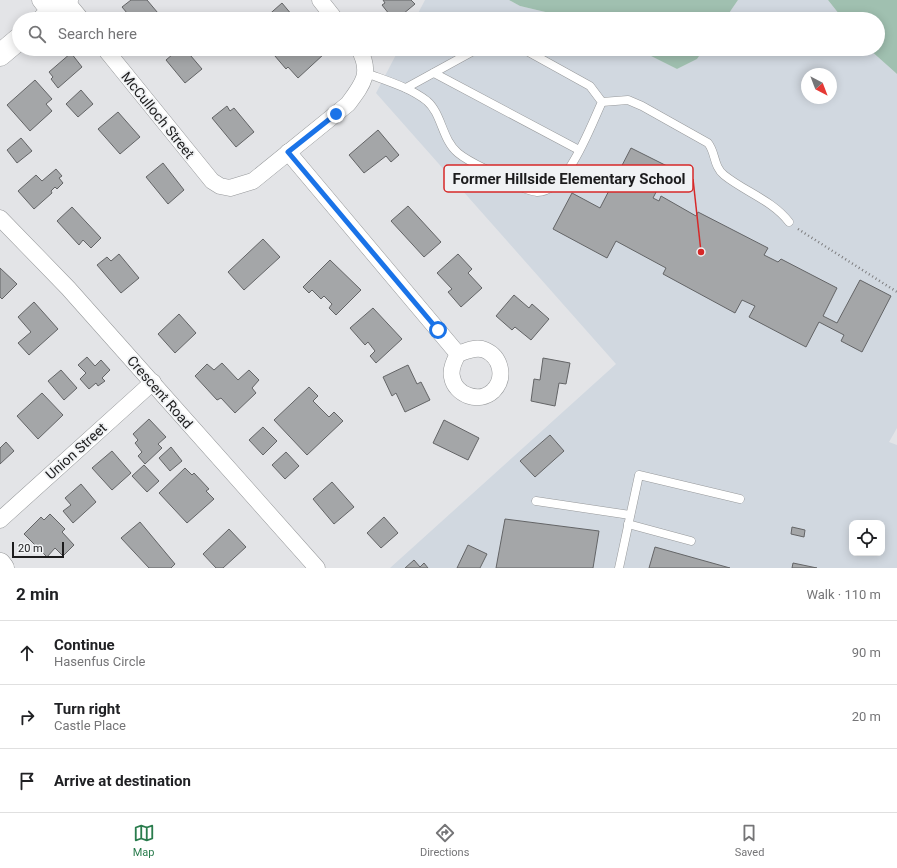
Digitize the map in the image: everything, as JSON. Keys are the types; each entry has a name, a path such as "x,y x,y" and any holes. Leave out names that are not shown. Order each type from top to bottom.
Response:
{"street":[{"path":"320,0 329,12"},
{"path":"54,7 65,12"},
{"path":"0,55 12,45"},
{"name":"McCulloch Street","path":"111,56 212,181 220,186 230,188 253,181 288,152"},
{"path":"362,56 365,61 366,73 359,89 348,104 288,152 458,354"},
{"name":"Crescent Road","path":"0,218 68,288 317,568"},
{"name":"Union Street","path":"0,520 153,382"},
{"path":"0,564 4,568"}],"lane":[{"path":"406,88 464,56"},
{"path":"536,56 590,86 602,102"},
{"path":"366,73 406,88 428,102 438,116 445,135 458,153 518,186 537,192 552,188 565,177 602,102"},
{"path":"434,73 579,150"},
{"path":"602,102 628,100 708,142 712,147 716,166 723,175 776,208 789,222"},
{"path":"618,568 639,475 740,499"},
{"path":"536,501 630,514"},
{"path":"628,524 692,541"}],"path":[{"path":"789,222 831,251 897,292"}],"shaded area":[{"path":"425,0 509,0 520,6 545,12 419,12"},
{"path":"738,0 828,0 837,12 730,12"},
{"path":"395,56 651,56 677,69 697,59 699,56 877,56 897,74 897,428 889,442 897,445 897,568 390,568 616,364 376,93"}],"green space":[{"path":"509,0 738,0 730,12 545,12 520,6"},
{"path":"828,0 897,0 897,74 877,56 885,56 885,12 837,12"},
{"path":"651,56 699,56 697,59 677,69"}],"building":[{"path":"131,0 147,0 157,12 126,12 122,7"},
{"path":"383,0 411,0 415,4 405,12 388,12 382,5 385,3"},
{"path":"282,3 290,12 272,12"},
{"path":"68,56 73,56 82,67 58,88 51,79 53,77 49,72"},
{"path":"171,56 191,56 202,69 185,83 166,60"},
{"path":"275,56 322,56 298,78 288,67 286,69"},
{"path":"35,80 52,99 46,104 52,111 30,131 7,105"},
{"path":"81,90 93,104 78,117 66,104"},
{"path":"227,106 230,111 234,108 254,132 236,147 212,118"},
{"path":"118,112 140,137 120,154 98,129"},
{"path":"378,130 399,155 391,162 386,156 364,173 349,155"},
{"path":"21,138 32,151 17,163 7,150"},
{"path":"631,148 669,167 653,198 659,201 661,196 696,216 698,212 768,248 764,255 778,262 781,259 837,288 823,316 837,323 860,280 891,296 862,352 841,341 844,335 819,322 806,347 749,317 755,306 742,300 735,313 663,274 666,268 616,241 607,258 553,229 572,193 600,208"},
{"path":"163,163 184,190 168,204 146,177"},
{"path":"56,169 62,176 59,178 63,183 57,189 55,187 51,191 52,193 34,209 18,191 36,175 42,181"},
{"path":"408,206 441,242 424,257 391,221"},
{"path":"72,207 101,238 91,248 83,240 79,245 57,221"},
{"path":"263,239 280,257 244,290 228,272"},
{"path":"119,254 139,278 121,293 97,265 107,257 111,261"},
{"path":"458,254 472,269 468,273 482,288 461,307 448,292 452,289 437,273"},
{"path":"330,260 361,290 336,315 329,308 332,304 324,296 321,299 312,290 309,293 303,287"},
{"path":"0,268 17,284 2,299 0,297"},
{"path":"514,295 529,308 532,304 549,319 531,340 515,327 512,330 496,316"},
{"path":"34,302 58,329 29,355 18,343 31,332 18,317"},
{"path":"373,308 402,339 376,363 370,356 375,351 368,342 365,345 350,328"},
{"path":"179,314 196,333 175,353 158,334"},
{"path":"87,357 95,366 101,360 110,370 102,378 105,381 98,386 96,383 89,389 80,379 86,373 78,365"},
{"path":"543,358 570,363 566,384 559,383 555,406 531,401 534,379 540,380"},
{"path":"222,363 238,380 249,370 259,380 252,388 256,393 235,413 221,398 217,400 195,376 207,364 214,370"},
{"path":"408,365 417,384 421,382 430,400 405,412 396,393 392,396 383,377"},
{"path":"61,370 77,388 64,400 48,381"},
{"path":"309,387 318,396 313,401 329,417 334,412 343,421 307,455 274,420"},
{"path":"42,393 63,415 38,439 17,416"},
{"path":"149,419 166,437 158,444 162,448 145,464 138,456 142,452 135,443 138,440 133,434"},
{"path":"444,420 479,438 468,460 433,443"},
{"path":"263,427 277,441 263,455 249,440"},
{"path":"550,435 564,451 535,477 520,461"},
{"path":"6,442 14,451 0,464 0,448"},
{"path":"171,447 182,461 170,471 159,458"},
{"path":"112,451 131,473 112,490 92,468"},
{"path":"286,452 299,466 285,479 272,465"},
{"path":"144,465 159,481 147,492 132,476"},
{"path":"185,468 192,475 194,473 209,489 206,491 214,499 187,523 159,493"},
{"path":"332,482 354,507 334,524 313,499"},
{"path":"81,484 96,502 73,523 63,511 71,505 65,498"},
{"path":"50,514 65,529 62,532 74,545 63,556 55,548 47,557 24,534 41,517 44,520"},
{"path":"384,517 398,533 381,548 367,533"},
{"path":"505,519 599,531 593,568 496,568"},
{"path":"140,522 175,564 171,568 149,568 121,538"},
{"path":"792,527 805,530 804,537 791,534"},
{"path":"229,529 246,547 223,568 216,568 203,554"},
{"path":"468,545 487,554 480,568 457,568"},
{"path":"655,547 730,568 649,568"},
{"path":"414,560 420,567 424,563 428,568 405,568"},
{"path":"793,563 817,568 792,568"}],"place":[{"name":"Former Hillside Elementary School","path":"701,252"}],"route":[{"path":"336,114 288,152 324,197 438,330"}]}
